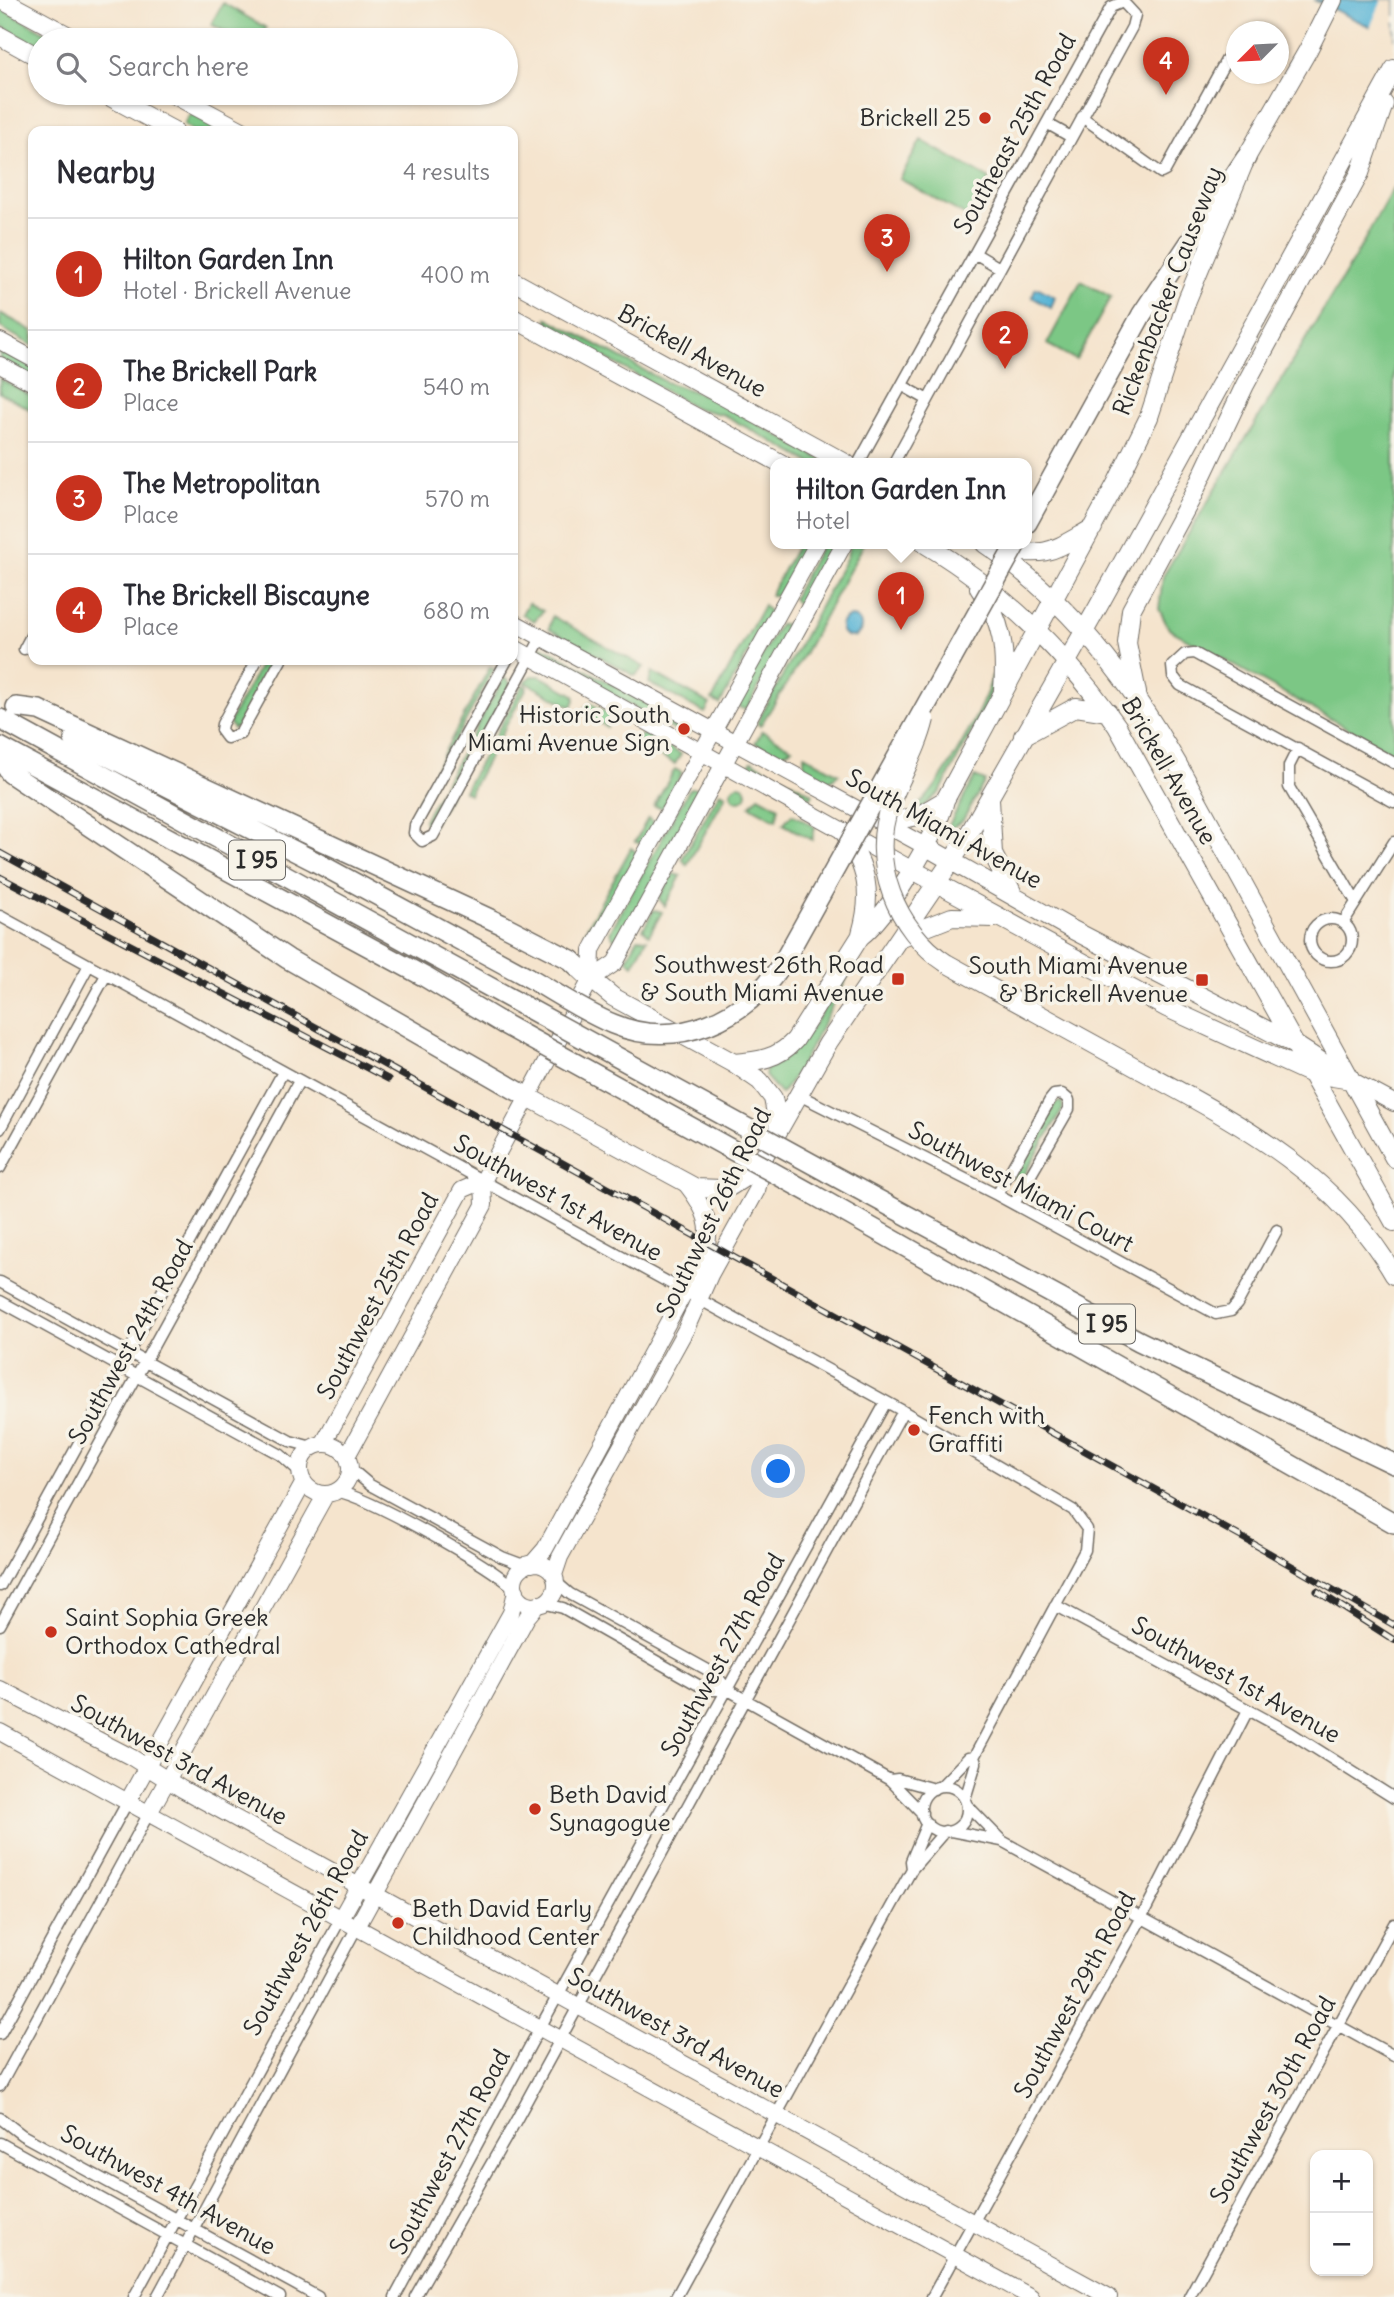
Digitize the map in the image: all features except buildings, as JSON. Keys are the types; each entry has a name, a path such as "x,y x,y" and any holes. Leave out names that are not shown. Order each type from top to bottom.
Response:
{"highway":[{"path":"1032,514 1151,298 1246,158"},
{"path":"8,703 314,861 615,1025 636,1030 692,1030 715,1022 744,1006 761,992 782,964 1013,549"},
{"path":"8,703 40,710 501,924 571,960 591,979"},
{"name":"I 95","path":"0,719 1139,1341 1394,1464"},
{"name":"I 95","path":"0,747 425,977 502,1023 814,1195 1394,1523"},
{"path":"0,757 10,773 288,959 528,1097"}],"main road":[{"path":"2,0 54,28"},
{"name":"Rickenbacker Causeway","path":"911,869 940,819 945,800 1096,526 1149,417 1187,300 1246,158 1333,0"},
{"path":"0,36 28,51"},
{"path":"1083,632 1394,69"},
{"path":"1140,703 1127,643 1131,610 1190,501 1245,385 1360,173 1394,75"},
{"path":"125,105 165,126"},
{"path":"193,105 233,126"},
{"name":"Brickell Avenue","path":"518,284 837,458"},
{"path":"518,313 532,291"},
{"path":"518,321 771,458"},
{"path":"0,341 28,356"},
{"path":"0,365 28,380"},
{"path":"1012,549 1044,553 1065,546 1096,526"},
{"path":"702,752 814,549"},
{"path":"726,766 841,549"},
{"name":"Brickell Avenue","path":"933,549 969,573 1039,631 1066,659 1108,712 1136,757 1394,1222"},
{"name":"Brickell Avenue","path":"992,549 1054,602 1083,632 1140,703 1177,763 1394,1157"},
{"path":"969,573 990,602 1000,626 1005,653 1002,697"},
{"path":"780,611 801,624"},
{"name":"South Miami Avenue","path":"518,625 884,823 1137,964 1294,1044 1394,1103"},
{"name":"Southwest 26th Road","path":"529,1565 545,1549 757,1190 765,1158 779,1129 828,1043 951,861 1083,632"},
{"name":"South Miami Avenue","path":"518,650 1167,1008 1309,1073 1351,1080"},
{"path":"928,706 923,729 889,808 883,849 886,877 901,914 917,937 946,963 1265,1139 1302,1167 1337,1201 1370,1239 1394,1275"},
{"path":"1023,736 1076,707 1108,712"},
{"name":"Southwest 25th Road","path":"348,1462 484,1205 483,1181 591,979 592,950 702,752"},
{"name":"Southwest 25th Road","path":"591,979 615,964 726,766"},
{"path":"990,796 993,854 1015,897"},
{"path":"884,823 918,816 945,800"},
{"path":"844,832 858,856 869,896 860,937"},
{"path":"734,1063 763,1060 787,1049 860,937 871,928 911,869"},
{"path":"896,939 952,917 1002,919"},
{"path":"591,979 613,997 734,1063 769,1091 778,1114 779,1129"},
{"path":"1232,1011 1254,1010 1261,1003 1265,992"},
{"path":"528,1097 687,1185 706,1190 731,1186 749,1176 765,1158"},
{"name":"Southwest 25th Road","path":"318,1445 462,1190 483,1181"},
{"name":"Southwest 26th Road","path":"555,1578 560,1557 693,1296 710,1241 707,1217 687,1185"},
{"path":"128,1801 302,1477 304,1455 318,1445 340,1448 348,1462 346,1481 331,1492 149,1813"},
{"path":"302,1477 313,1491 331,1492"},
{"path":"529,1565 543,1565 555,1578 552,1596 540,1604 522,1601 515,1590 516,1575 529,1565"},
{"name":"Southwest 26th Road","path":"341,1918 511,1613 515,1590"},
{"name":"Southwest 26th Road","path":"358,1927 526,1620 540,1604"},
{"name":"Southwest 3rd Avenue","path":"0,1689 1109,2297"},
{"path":"0,1732 1031,2297"}],"street":[{"name":"Southeast 25th Road","path":"861,458 1111,7 1123,2 1132,10 1135,20 895,458"},
{"path":"1082,117 1161,173 1165,172 1226,60"},
{"path":"1048,124 1071,137"},
{"path":"976,254 998,267"},
{"path":"903,386 928,400"},
{"path":"504,665 415,826 414,833 422,841 433,836 541,638"},
{"path":"24,649 28,641"},
{"name":"Brickell Avenue","path":"1394,763 1194,653 1185,654 1174,663 1173,676 1180,685 1394,802"},
{"path":"254,665 222,724 221,730 228,738 240,734 278,665"},
{"path":"1298,748 1289,766 1287,781 1356,902"},
{"path":"1343,923 1394,842"},
{"name":"Southwest 1st Avenue","path":"0,916 903,1411 1073,1510 1087,1529 1085,1550 1055,1605 1336,1759 1394,1798"},
{"path":"0,1129 89,965"},
{"path":"0,1168 106,975"},
{"name":"Southwest 24th Road","path":"0,1586 284,1072"},
{"name":"Southwest 24th Road","path":"0,1625 299,1081"},
{"path":"997,1195 1050,1100 1062,1094 1069,1100 1069,1110 1014,1204"},
{"name":"Southwest Miami Court","path":"799,1095 997,1195 1207,1311 1223,1314 1237,1304 1277,1230"},
{"path":"0,1282 290,1441 318,1445"},
{"path":"0,1301 286,1458 302,1477"},
{"name":"Southwest 27th Road","path":"395,2297 540,2028 886,1402"},
{"name":"Southwest 27th Road","path":"415,2297 560,2039 903,1411"},
{"path":"348,1462 370,1485 502,1557 529,1565"},
{"path":"331,1492 364,1501 495,1573 515,1590"},
{"path":"555,1578 570,1594 715,1674 728,1690 890,1780 935,1829 1002,1841 1394,2056"},
{"path":"540,1604 563,1608 707,1690 728,1690"},
{"path":"676,2297 912,1869 948,1831 965,1818 966,1802 976,1763 974,1757 1055,1605"},
{"name":"Southwest 29th Road","path":"932,2297 1142,1917 1248,1710"},
{"path":"912,1869 911,1861 925,1818 923,1802 968,1758 974,1757"},
{"path":"890,1780 955,1788 1002,1841"},
{"path":"0,2034 128,1801"},
{"path":"0,2086 149,1813"},
{"name":"Southwest 26th Road","path":"134,2297 341,1918"},
{"name":"Southwest 30th Road","path":"1189,2297 1394,1924"},
{"name":"Southwest 26th Road","path":"157,2297 358,1927"},
{"name":"Southwest 4th Avenue","path":"0,2118 22,2135 195,2227 318,2297"},
{"name":"Southwest 4th Avenue","path":"0,2143 280,2297"}],"green space":[{"path":"223,3 266,28 218,28 211,24"},
{"path":"0,8 37,28 28,28 28,41 0,25"},
{"path":"189,115 195,115 216,126 187,126 184,124"},
{"path":"921,140 990,179 968,217 900,179"},
{"path":"1394,186 1394,754 1169,629 1159,609 1163,576 1354,259"},
{"path":"1081,281 1111,297 1076,360 1047,344"},
{"path":"0,313 28,328 28,343 0,327"},
{"path":"547,318 666,382 707,396 819,458 802,458 724,415 696,408 548,326"},
{"path":"0,346 28,361 28,375 0,360"},
{"path":"0,379 28,394 28,408 0,393"},
{"path":"795,549 804,549 778,596 770,595"},
{"path":"819,549 838,549 805,605 797,604 793,598"},
{"path":"849,549 861,549 793,674 760,726 757,723 847,557"},
{"path":"528,603 543,611 534,621 522,614"},
{"path":"764,605 770,613 720,704 712,700"},
{"path":"552,616 644,667 635,676 549,629"},
{"path":"785,624 790,628 747,709 740,708 737,701 779,625"},
{"path":"542,646 691,727 690,733 685,736 538,653"},
{"path":"260,665 272,665 238,726 233,729 229,722"},
{"path":"490,667 494,669 418,808 415,807"},
{"path":"652,672 710,704 705,713 649,683"},
{"path":"532,676 540,676 574,695 572,707 525,682"},
{"path":"992,676 996,676 988,702 940,792 918,811 916,806 936,784 960,746"},
{"path":"504,678 509,681 510,686 433,825 426,827 424,820"},
{"path":"523,685 527,687 469,794 464,791"},
{"path":"590,703 609,714 607,727 580,712"},
{"path":"762,731 792,748 780,756 755,743"},
{"path":"644,733 681,754 675,764 634,742"},
{"path":"804,755 839,774 828,782 804,769"},
{"path":"752,761 813,794 811,798 750,772 748,766"},
{"path":"675,769 682,773 663,808 654,806"},
{"path":"975,777 985,781 963,820 950,829 949,825"},
{"path":"739,785 745,787 745,799 739,801 733,799 731,793 733,787"},
{"path":"690,788 697,788 701,795 622,939 614,939 610,932"},
{"path":"720,792 726,795 687,865 682,859"},
{"path":"759,796 779,807 776,820 750,806"},
{"path":"792,814 815,827 812,840 783,824"},
{"path":"648,818 654,823 642,844 635,842"},
{"path":"631,848 637,853 593,936 584,933"},
{"path":"673,874 681,876 665,906 659,899"},
{"path":"654,910 662,912 649,935 643,929"},
{"path":"638,938 647,939 633,965 627,959"},
{"path":"848,970 851,970 799,1069 781,1094 765,1076 766,1069 779,1063 802,1041"},
{"path":"1056,1102 1062,1102 1063,1109 1021,1180 1015,1181 1014,1177"}],"water":[{"path":"1314,0 1394,0 1394,38"},
{"path":"1039,288 1055,297 1051,308 1032,297 1035,289"},
{"path":"851,617 858,620 861,627 858,634 851,637 844,634 841,627 844,620"}],"pier":[{"path":"1382,0 1394,0 1394,42 1369,30"}],"railway":[{"path":"0,853 1252,1543 1394,1625"},
{"path":"0,877 388,1079"},
{"path":"1317,1591 1394,1640"}],"place":[{"name":"The Brickell Biscayne","path":"1166,95"},
{"name":"Brickell 25","path":"985,118"},
{"name":"The Metropolitan","path":"887,272"},
{"name":"The Brickell Park","path":"1005,369"},
{"name":"Hilton Garden Inn","path":"901,630"},
{"name":"Historic South Miami Avenue Sign","path":"684,729"},
{"name":"Southwest 26th Road & South Miami Avenue","path":"898,979"},
{"name":"South Miami Avenue & Brickell Avenue","path":"1202,980"},
{"name":"Fench with Graffiti","path":"914,1430"},
{"name":"Saint Sophia Greek Orthodox Cathedral","path":"51,1632"},
{"name":"Beth David Synagogue","path":"535,1809"},
{"name":"Beth David Early Childhood Center","path":"398,1923"}]}
